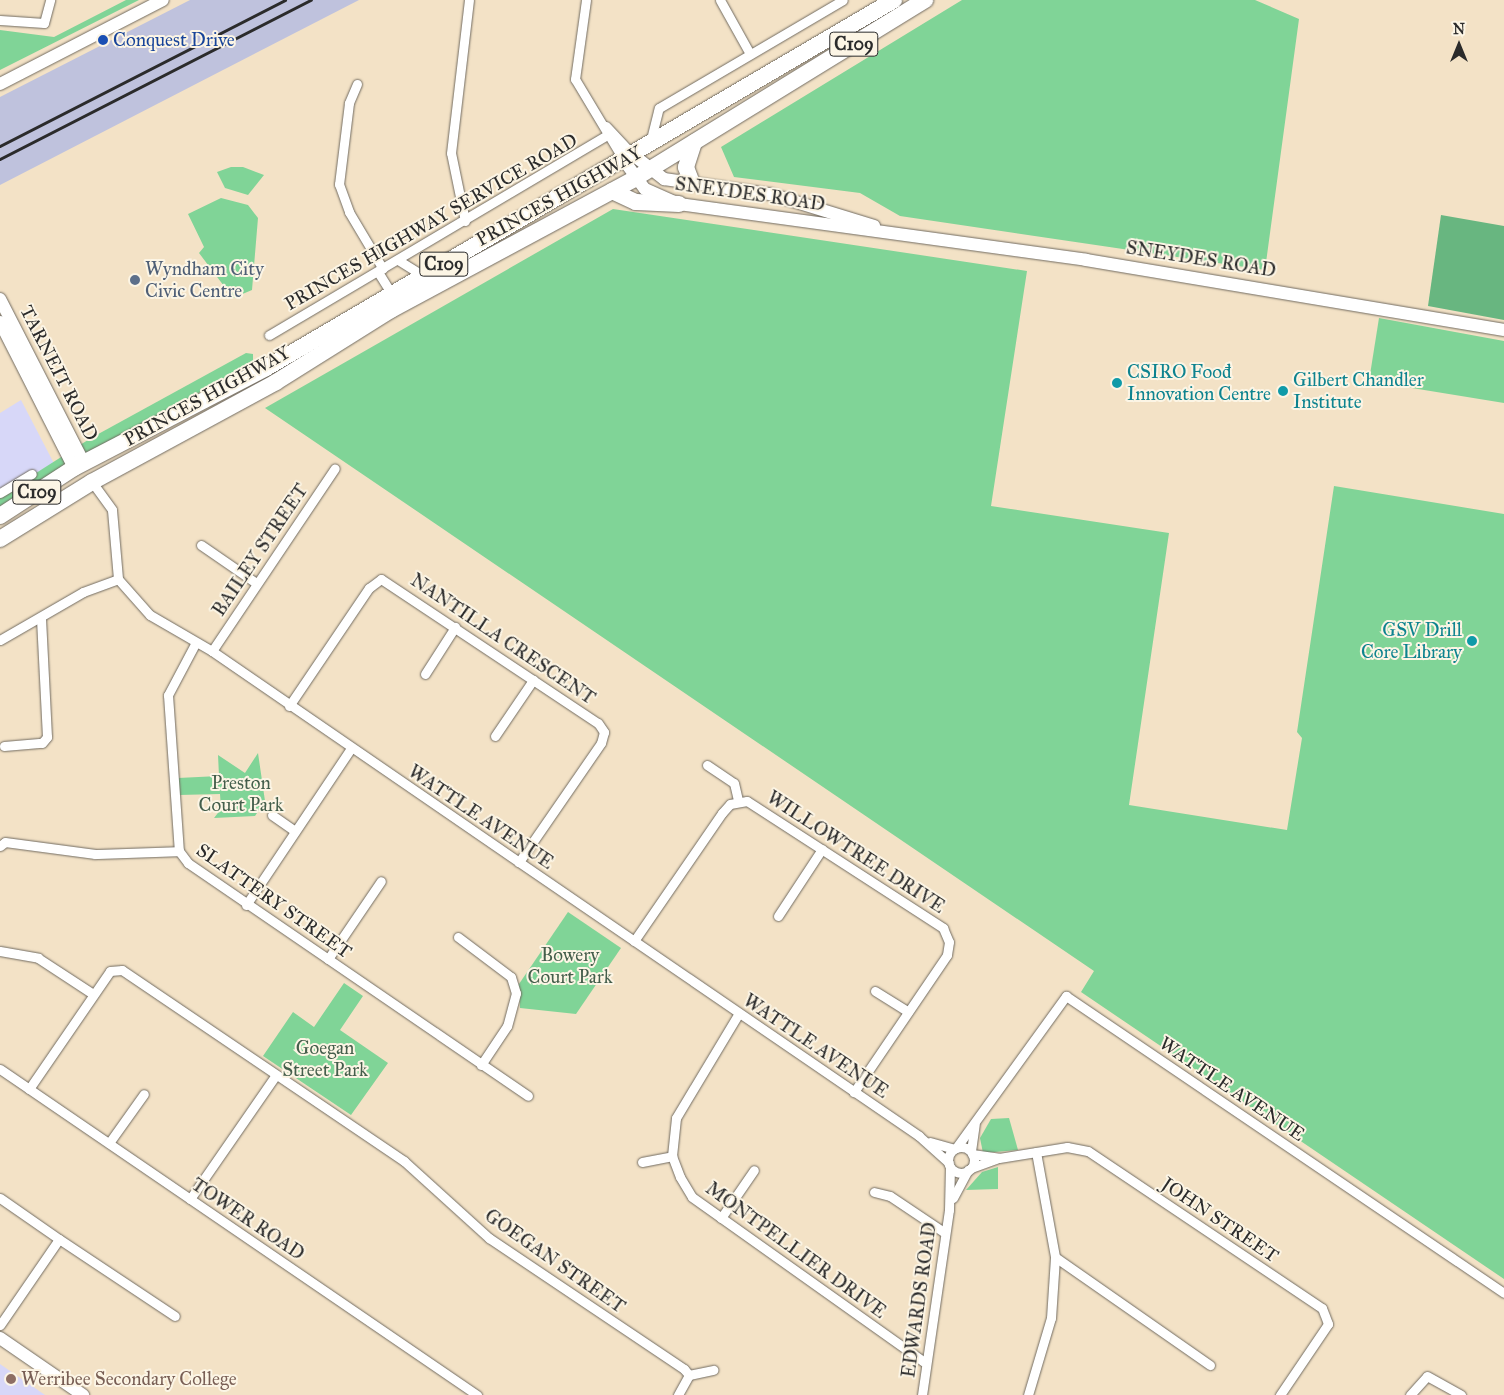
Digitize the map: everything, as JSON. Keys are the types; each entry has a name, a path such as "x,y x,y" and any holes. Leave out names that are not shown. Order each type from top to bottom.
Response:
{"highway":[{"name":"PRINCES HIGHWAY","path":"0,516 79,466 266,368 894,0"},
{"name":"PRINCES HIGHWAY","path":"0,539 92,482 276,382 415,296 634,179 925,0"},
{"path":"692,183 686,167 694,142"},
{"path":"612,191 636,202 679,204"},
{"path":"392,294 415,296"},
{"path":"266,368 276,382"},
{"path":"79,466 92,482"}],"main road":[{"path":"0,84 21,77 42,62 163,0"},
{"path":"0,76 42,62"},
{"name":"SNEYDES ROAD","path":"627,157 664,179 770,194 890,231"},
{"name":"SNEYDES ROAD","path":"627,157 634,179 654,195 679,204 890,231 1276,289 1504,330"},
{"name":"TARNEIT ROAD","path":"0,299 79,466"},
{"name":"TARNEIT ROAD","path":"0,322 79,466"},
{"path":"0,1338 83,1395"}],"street":[{"path":"0,20 44,23 50,0"},
{"path":"465,221 451,153 469,0"},
{"path":"586,0 575,79 627,157"},
{"path":"720,0 750,54"},
{"path":"650,143 654,114 750,54 843,0"},
{"path":"357,84 349,103 339,184 349,212 392,294"},
{"path":"604,125 608,135 627,157"},
{"name":"PRINCES HIGHWAY SERVICE ROAD","path":"269,335 588,149 608,135"},
{"path":"398,260 424,276"},
{"name":"BAILEY STREET","path":"212,651 335,468"},
{"path":"0,493 32,474"},
{"path":"0,640 83,592 118,579 112,510 92,482"},
{"path":"201,545 256,583"},
{"name":"WATTLE AVENUE","path":"118,579 150,615 194,644 212,651 289,706 854,1092 918,1136 950,1165"},
{"name":"NANTILLA CRESCENT","path":"289,706 369,588 381,579 598,723 604,732 601,743 519,862"},
{"path":"4,746 42,743 47,737 41,618"},
{"path":"425,674 455,627"},
{"name":"SLATTERY STREET","path":"194,644 168,695 179,851 188,863 246,904 528,1096"},
{"path":"495,736 533,680"},
{"path":"246,904 351,748"},
{"name":"WILLOWTREE DRIVE","path":"707,765 734,783 738,801"},
{"name":"WILLOWTREE DRIVE","path":"634,941 722,812 738,801 756,805 942,928 949,942 947,955 854,1092"},
{"path":"272,815 295,831"},
{"path":"0,846 5,842 96,854 179,851"},
{"path":"778,916 822,850"},
{"path":"328,959 381,881"},
{"path":"458,937 511,977 516,993 507,1026 481,1064"},
{"path":"0,951 38,958 93,994"},
{"name":"GOEGAN STREET","path":"29,1089 110,971 122,970 404,1161 488,1238 689,1375"},
{"path":"875,991 908,1012"},
{"name":"WATTLE AVENUE","path":"918,1136 955,1149 1066,996 1504,1293"},
{"path":"642,1162 672,1156 676,1118 739,1013"},
{"name":"TOWER ROAD","path":"0,1069 477,1395"},
{"path":"190,1199 276,1075"},
{"path":"109,1143 144,1094"},
{"name":"WATTLE AVENUE","path":"969,1169 978,1117"},
{"name":"JOHN STREET","path":"969,1169 999,1158 1067,1147 1088,1152 1327,1312 1328,1324 1280,1395"},
{"name":"JOHN STREET","path":"955,1149 999,1158"},
{"name":"EDWARDS ROAD","path":"922,1395 949,1210 950,1165 955,1149"},
{"path":"1028,1395 1051,1318 1056,1257 1036,1152"},
{"name":"MONTPELLIER DRIVE","path":"672,1156 692,1197 926,1363"},
{"path":"950,1165 960,1172 969,1169"},
{"name":"EDWARDS ROAD","path":"949,1210 969,1169"},
{"path":"721,1218 754,1170"},
{"path":"874,1192 890,1196 945,1233"},
{"path":"0,1198 175,1316"},
{"path":"0,1325 59,1238"},
{"path":"1056,1257 1210,1365"},
{"path":"678,1395 689,1375 712,1370"},
{"path":"1410,1395 1427,1376 1461,1395"}],"shaded area":[{"path":"190,0 359,0 0,185 0,97"},
{"path":"21,400 59,473 0,509 0,413"},
{"name":"Werribee Secondary College","path":"0,1364 45,1395 0,1395"}],"green space":[{"path":"126,0 139,0 0,70 0,30 54,37"},
{"path":"962,0 1255,0 1299,19 1265,270 900,216 860,193 734,177 721,147"},
{"path":"231,167 243,167 264,175 248,195 225,188 217,172"},
{"path":"221,198 248,205 258,218 252,290 233,298 199,253 204,247 188,214"},
{"path":"613,209 1027,271 991,506 1169,533 1129,805 1287,830 1302,738 1297,732 1334,486 1504,514 1504,1279 1081,992 1094,971 265,408"},
{"path":"1441,215 1504,226 1504,320 1428,306"},
{"path":"1379,318 1504,341 1504,403 1369,381"},
{"path":"246,353 253,354 253,361 0,510 0,496 91,438"},
{"name":"Preston Court Park","path":"258,753 265,801 255,816 214,818 221,809 220,794 179,795 178,778 219,776 218,755 245,773"},
{"name":"Bowery Court Park","path":"568,912 621,948 576,1014 520,1008 519,984"},
{"name":"Goegan Street Park","path":"344,983 363,996 340,1030 388,1063 351,1115 263,1056 293,1012 314,1027"},
{"path":"1009,1118 1018,1150 983,1153 980,1138 991,1119"},
{"path":"998,1167 998,1189 966,1190 982,1172"}],"railway":[{"path":"0,146 285,0"},
{"path":"0,159 311,0"}],"place":[{"name":"Conquest Drive","path":"103,40"},
{"name":"Wyndham City Civic Centre","path":"135,280"},
{"name":"CSIRO Foođ Innovation Centre","path":"1117,383"},
{"name":"Gilbert Chandler Institute","path":"1283,391"},
{"name":"GSV Drill Core Library","path":"1472,641"},
{"name":"Werribee Secondary College","path":"11,1379"}]}
